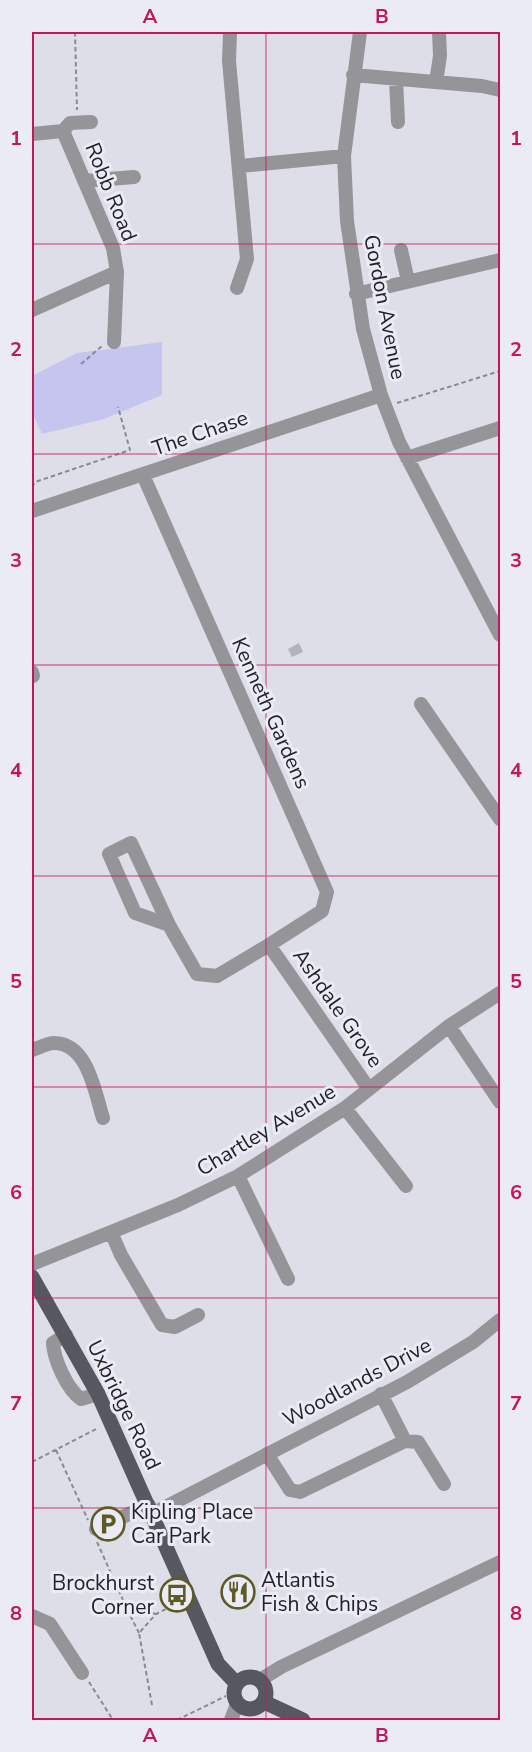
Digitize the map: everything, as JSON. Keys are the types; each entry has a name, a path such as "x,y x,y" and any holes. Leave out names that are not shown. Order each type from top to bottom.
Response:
{"main road":[{"name":"Uxbridge Road","path":"32,1277 98,1394 218,1664 235,1693"},
{"path":"247,1677 260,1680 265,1688 264,1702 254,1710 246,1710 235,1693 247,1677"},
{"path":"264,1702 303,1720"}],"street":[{"path":"230,32 229,61 247,259 237,288"},
{"name":"Gordon Avenue","path":"360,32 344,156 347,221 356,294 383,401 407,458 501,636"},
{"path":"436,82 440,56 439,32"},
{"path":"353,75 501,90"},
{"path":"396,79 398,122"},
{"path":"32,134 63,131 70,123 84,122"},
{"name":"Robb Road","path":"63,131 113,248 117,272 114,340"},
{"path":"240,166 344,156"},
{"path":"84,181 134,177"},
{"path":"401,250 408,281"},
{"path":"356,294 501,260"},
{"path":"32,310 117,272"},
{"name":"The Chase","path":"32,511 143,474 383,401"},
{"path":"407,458 501,428"},
{"name":"Kenneth Gardens","path":"143,474 327,892 322,911 268,945"},
{"path":"421,704 501,819"},
{"name":"Ashdale Grove","path":"169,925 135,913 109,854 131,843 169,925 197,974 217,976 268,945 369,1089"},
{"name":"Chartley Avenue","path":"32,1264 178,1205 238,1176 345,1108 449,1026 501,993"},
{"path":"449,1026 501,1102"},
{"path":"32,1050 54,1043 75,1050 90,1074 103,1118"},
{"path":"345,1108 406,1186"},
{"path":"238,1176 288,1279"},
{"path":"111,1232 121,1255 162,1325 175,1328 198,1315"},
{"name":"Woodlands Drive","path":"93,1530 150,1509 229,1475 473,1342 501,1320"},
{"path":"66,1335 53,1343 54,1351 74,1394 81,1399 98,1394"},
{"path":"381,1394 405,1440"},
{"path":"267,1454 290,1490 300,1492 405,1440 418,1442 444,1485"},
{"path":"260,1680 501,1562"},
{"path":"32,1616 50,1624 82,1672"},
{"path":"231,1720 235,1693"}],"path":[{"path":"75,32 84,122"},
{"path":"81,364 114,340"},
{"path":"383,401 501,371"},
{"path":"32,487 35,482 130,450 118,407"},
{"path":"32,1462 110,1421"},
{"path":"56,1450 139,1633 152,1705"},
{"path":"139,1633 156,1614 188,1598"},
{"path":"128,1609 156,1614"},
{"path":"82,1672 113,1720"},
{"path":"177,1720 235,1693"}],"shaded area":[{"path":"162,342 162,395 104,419 42,434 32,412 32,376 77,353"}],"building":[{"path":"299,643 303,652 292,657 288,649"}],"place":[{"name":"Kipling Place Car Park","path":"108,1524"},
{"name":"Atlantis Fish & Chips","path":"238,1592"},
{"name":"Brockhurst Corner","path":"177,1595"}]}
